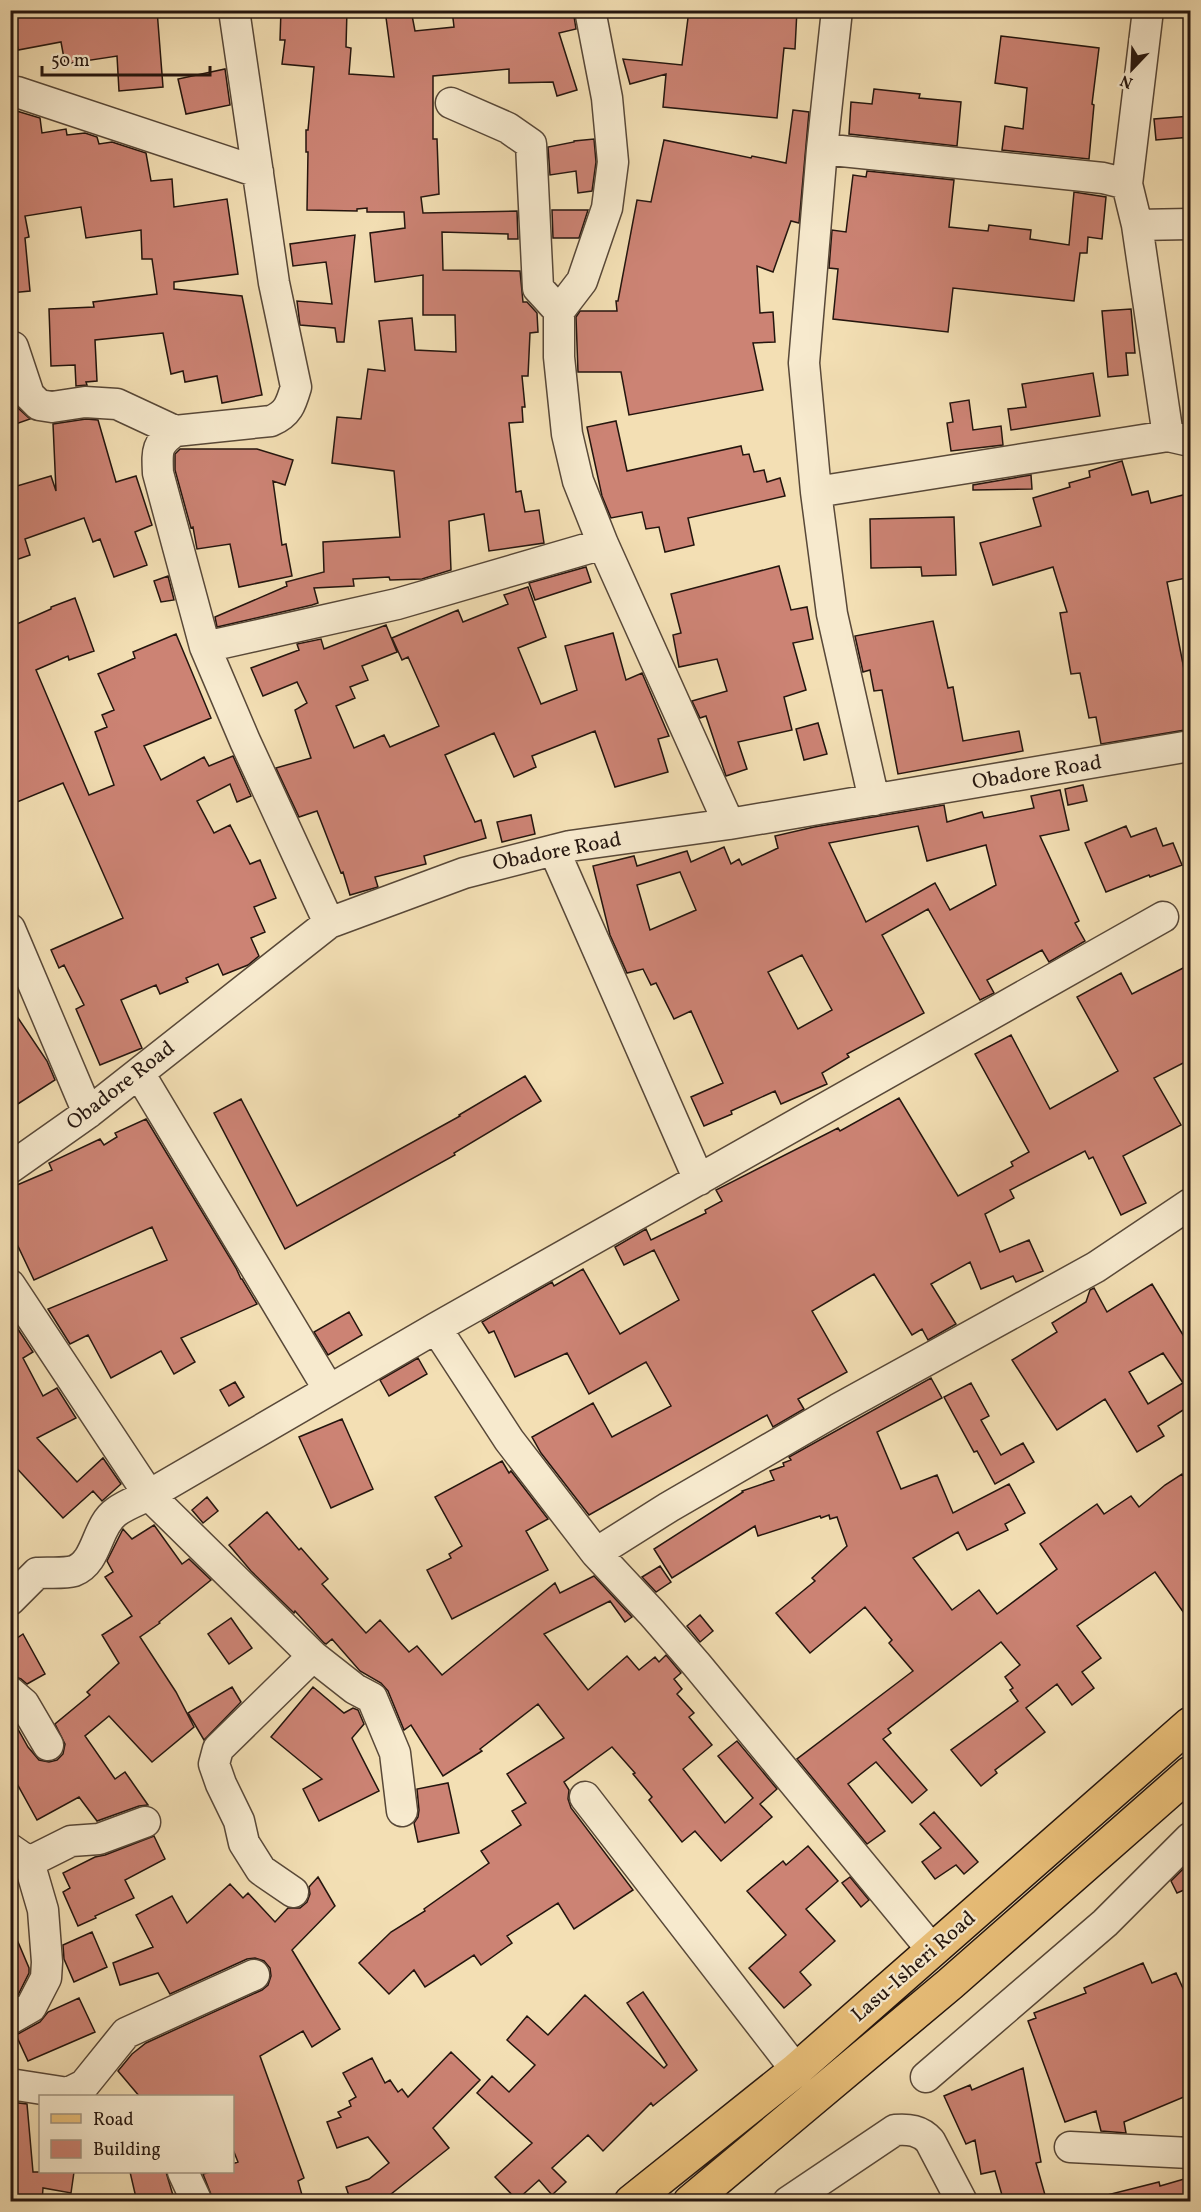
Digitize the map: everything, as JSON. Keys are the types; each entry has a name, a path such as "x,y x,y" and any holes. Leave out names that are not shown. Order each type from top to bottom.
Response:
{"main road":[{"name":"Lasu-Isheri Road","path":"631,2202 795,2070 1191,1724"},
{"name":"Lasu-Isheri Road","path":"690,2202 950,1984 1191,1773"}],"street":[{"path":"234,10 274,283 296,387 291,403 282,416 271,421 175,431 162,440 157,454 159,473 205,647 245,741 329,923"},
{"path":"590,10 607,98 613,162 607,208 582,281 559,311 559,357 567,435 578,481 603,544 729,824"},
{"path":"837,10 804,349 816,492 832,614 874,800"},
{"path":"816,492 1179,438 1127,184 1148,10"},
{"path":"10,92 17,92 258,172"},
{"path":"451,103 508,128 531,144 538,288 559,311"},
{"path":"822,148 1103,178 1127,184"},
{"path":"1137,225 1191,224"},
{"path":"13,347 29,395 39,405 52,406 85,402 117,404 175,431"},
{"path":"205,647 397,604 603,544"},
{"name":"Obadore Road","path":"10,1168 88,1113 329,923 464,873 570,846 729,824 1191,746"},
{"path":"554,850 699,1180"},
{"path":"17,1582 37,1572 64,1572 83,1566 90,1557 106,1522 116,1512 436,1328 1163,917"},
{"path":"10,929 88,1113"},
{"path":"139,1073 329,1390"},
{"path":"596,1553 669,1507 838,1409 1096,1267 1191,1204"},
{"path":"10,1285 149,1495 313,1656 355,1689 372,1698 395,1753 402,1811"},
{"path":"436,1328 514,1448 596,1553 697,1665 933,1951"},
{"path":"293,1892 261,1870 244,1843 239,1821 214,1764 218,1749 313,1656"},
{"path":"10,1692 24,1704 48,1745"},
{"path":"585,1797 795,2070"},
{"path":"10,2019 31,2007 46,1978 43,1911 20,1856 71,1841 99,1839 145,1822"},
{"path":"926,2078 1105,1923 1191,1838"},
{"path":"10,2084 68,2093 84,2085 126,2033 254,1975"},
{"path":"788,2202 896,2130 905,2129 923,2133 930,2141 962,2202"},
{"path":"1070,2147 1191,2153"},
{"path":"183,2173 196,2202"}],"building":[{"path":"15,10 157,10 163,87 119,91 117,56 65,64 61,42 18,50 14,23 17,22"},
{"path":"281,10 347,10 346,47 351,48 349,74 394,77 385,10 411,10 415,31 454,27 452,10 573,10 576,29 559,33 577,90 557,96 553,82 509,83 509,69 433,76 433,139 437,139 439,194 421,197 423,213 517,211 518,239 508,239 508,234 442,232 443,270 520,271 523,302 527,302 537,313 538,332 530,333 528,376 522,376 525,407 522,407 523,422 509,423 516,492 521,491 525,512 539,510 544,543 489,551 484,514 449,521 451,570 422,579 390,580 389,577 353,579 354,586 314,588 318,603 217,627 215,617 287,586 286,582 324,572 323,542 400,537 394,471 332,463 337,417 361,419 368,369 385,371 379,321 412,318 415,350 456,352 455,315 423,315 423,275 375,282 370,233 405,228 404,212 367,212 367,208 357,209 357,211 307,210 306,130 308,130 314,67 282,64 285,40 280,40"},
{"path":"689,10 797,10 795,49 784,48 777,118 663,107 666,74 630,84 623,59 682,65"},
{"path":"1001,36 1099,48 1092,104 1094,105 1089,159 1002,150 1005,126 1023,129 1027,88 995,83"},
{"path":"225,69 230,105 186,114 178,79"},
{"path":"874,89 920,94 919,98 961,102 957,146 849,134 851,102 872,104"},
{"path":"10,109 40,118 42,133 66,129 67,135 85,133 97,137 99,144 112,142 146,153 151,181 172,179 174,207 227,199 238,274 174,282 174,289 242,296 262,395 222,403 217,376 185,382 183,371 171,374 163,333 95,340 97,381 86,382 87,385 76,386 75,365 51,366 49,309 94,307 93,302 157,294 152,259 142,259 141,230 86,238 81,207 25,216 29,237 25,238 30,291 10,293"},
{"path":"793,110 809,112 799,223 791,221 773,272 757,266 760,313 773,312 775,342 753,343 763,390 629,415 621,372 578,372 576,317 580,311 617,311 616,301 618,301 637,200 651,202 664,140 786,163"},
{"path":"1191,116 1191,137 1156,140 1154,119"},
{"path":"594,139 596,162 592,191 578,193 576,171 550,175 548,147"},
{"path":"867,171 954,180 949,227 988,231 989,225 1031,230 1030,239 1069,245 1074,192 1106,197 1102,239 1088,237 1087,253 1080,253 1074,301 953,288 948,332 833,319 838,269 829,268 832,230 846,232 853,175 866,177"},
{"path":"552,210 588,210 579,238 553,238"},
{"path":"355,235 344,342 337,342 335,328 300,325 297,301 332,304 326,262 293,266 290,244"},
{"path":"1131,309 1135,353 1126,353 1128,375 1108,377 1102,311"},
{"path":"1093,373 1100,416 1011,430 1008,409 1026,407 1022,384"},
{"path":"10,394 17,407 30,419 10,426"},
{"path":"969,400 973,430 1001,426 1003,445 951,451 947,423 953,422 950,403"},
{"path":"86,419 98,420 116,482 136,476 152,525 135,532 147,565 114,577 100,539 93,542 84,518 25,539 30,555 10,562 10,488 51,476 56,491 53,424"},
{"path":"616,421 627,471 741,446 743,455 749,454 754,472 764,470 767,482 780,478 785,496 688,518 694,545 665,552 659,527 646,529 642,512 611,518 602,496 587,427"},
{"path":"180,449 257,449 293,460 285,485 273,481 282,545 286,544 292,576 239,587 230,544 197,549 193,527 191,528 175,470 175,454"},
{"path":"1122,461 1132,495 1148,491 1151,503 1191,493 1191,577 1167,582 1191,705 1191,729 1101,744 1096,717 1089,718 1080,673 1071,674 1060,613 1067,612 1053,567 993,585 980,543 1041,526 1033,498 1070,487 1069,483 1090,477 1089,471"},
{"path":"1031,475 1032,489 973,490 973,485"},
{"path":"954,517 956,575 922,576 921,567 871,568 870,519"},
{"path":"779,566 791,610 807,607 813,639 793,643 806,690 784,697 792,730 738,742 747,769 726,776 706,716 700,718 692,701 727,691 717,659 679,667 673,635 681,633 671,594"},
{"path":"586,567 591,582 535,600 529,583"},
{"path":"168,576 174,600 161,602 154,581"},
{"path":"528,587 546,637 518,648 541,704 577,690 565,646 613,633 626,680 642,673 669,736 658,739 668,772 615,787 595,731 532,756 536,767 514,777 494,733 445,755 475,822 481,820 486,838 424,856 426,864 375,877 378,887 350,895 343,872 341,873 317,811 299,817 276,768 311,758 295,710 307,703 297,682 263,696 251,668 299,650 297,644 321,639 324,649 386,625 397,652 362,666 368,680 350,687 355,698 336,706 354,748 384,735 390,747 439,726 408,657 402,660 392,638 458,610 463,622 508,604 504,595"},
{"path":"75,598 94,651 69,660 68,656 36,670 89,795 114,785 95,732 107,727 102,715 114,710 98,674 135,658 133,652 176,634 211,718 144,746 161,780 204,757 209,766 233,756 251,796 237,802 230,784 197,801 214,833 230,825 250,864 260,860 276,898 254,907 265,932 251,938 259,956 248,965 223,975 218,964 186,978 188,982 160,994 156,985 121,1000 142,1048 100,1065 76,1009 84,1005 64,965 59,968 51,950 123,918 63,783 10,805 10,627"},
{"path":"933,621 948,688 953,687 963,741 1019,731 1023,751 898,774 882,690 874,691 870,670 863,672 855,636"},
{"path":"818,723 827,754 804,760 796,729"},
{"path":"1083,785 1087,801 1068,805 1065,789"},
{"path":"1060,790 1069,830 1040,836 1079,921 1075,923 1085,941 1049,962 1042,950 987,980 994,993 980,1000 928,909 882,935 924,1013 847,1054 849,1057 822,1073 827,1084 781,1104 775,1091 704,1126 691,1097 723,1083 691,1011 674,1019 656,983 651,985 643,969 627,973 610,935 593,866 634,856 637,866 687,851 691,862 724,847 731,864 739,859 742,865 778,848 775,836 814,827 944,805 947,822 982,812 984,818 1034,808 1031,796","holes":["918,826 927,861 986,845 996,885 950,910 935,883 866,922 829,843","680,872 696,910 650,930 637,885","802,955 832,1010 798,1029 768,972"]},
{"path":"531,815 535,834 502,842 497,822"},
{"path":"1126,826 1131,837 1156,828 1163,846 1173,843 1182,865 1106,892 1085,843"},
{"path":"1191,964 1191,1059 1154,1078 1181,1125 1123,1156 1146,1203 1121,1215 1093,1157 1089,1159 1085,1151 1010,1190 1014,1198 985,1214 1000,1252 1029,1240 1043,1271 1016,1282 1013,1276 981,1289 970,1262 931,1284 956,1324 928,1340 922,1329 912,1335 874,1274 812,1311 847,1372 798,1399 804,1409 773,1427 767,1415 589,1515 541,1453 532,1437 593,1403 612,1437 671,1406 646,1362 589,1394 567,1353 515,1377 494,1331 489,1333 482,1322 552,1282 554,1286 583,1269 620,1334 679,1300 654,1250 624,1265 615,1247 646,1229 651,1240 706,1213 705,1210 722,1201 716,1190 838,1128 840,1131 899,1098 958,1196 1013,1166 1011,1162 1029,1152 975,1054 1011,1035 1050,1109 1118,1071 1077,997 1121,973 1132,994"},
{"path":"10,1006 47,1061 55,1080 10,1109"},
{"path":"525,1076 541,1101 454,1153 455,1155 285,1249 214,1113 241,1099 297,1206 460,1116"},
{"path":"146,1119 257,1304 181,1338 195,1362 174,1374 161,1351 111,1378 88,1335 70,1344 48,1309 167,1260 152,1227 34,1280 15,1240 10,1242 10,1188 52,1170 49,1163 100,1139 104,1145 117,1137 115,1133"},
{"path":"1152,1284 1191,1348 1191,1405 1158,1426 1164,1436 1137,1452 1105,1399 1057,1430 1012,1360 1057,1332 1052,1323 1086,1302 1090,1290 1094,1288 1107,1312","holes":["1163,1353 1183,1383 1148,1404 1129,1372"]},
{"path":"349,1312 362,1335 328,1355 314,1332"},
{"path":"10,1317 33,1352 23,1358 43,1396 57,1388 76,1418 37,1438 77,1482 103,1458 121,1484 102,1501 93,1491 63,1518 10,1461"},
{"path":"418,1358 427,1374 389,1396 380,1380"},
{"path":"931,1378 942,1398 877,1432 901,1489 937,1475 953,1513 1009,1484 1025,1513 1005,1524 1008,1530 967,1550 958,1532 913,1558 952,1610 979,1590 997,1614 1057,1569 1040,1544 1097,1504 1104,1514 1131,1496 1139,1507 1182,1474 1191,1488 1191,1623 1155,1572 1077,1626 1101,1658 1082,1672 1094,1688 1072,1705 1057,1684 1026,1708 1045,1732 995,1770 997,1773 981,1786 951,1750 1018,1701 1005,1677 1020,1665 1001,1642 888,1729 891,1733 883,1739 927,1790 912,1803 876,1762 848,1784 885,1831 867,1844 797,1759 913,1671 889,1643 892,1640 865,1607 810,1653 776,1613 815,1581 812,1578 847,1546 837,1517 830,1519 829,1515 821,1518 820,1516 758,1536 755,1526 672,1578 654,1549 742,1491 774,1480 770,1471 784,1466 783,1463 791,1460 789,1457"},
{"path":"235,1382 244,1397 229,1406 220,1390"},
{"path":"971,1383 989,1416 981,1420 1001,1455 1023,1443 1034,1462 995,1484 977,1451 974,1452 944,1397"},
{"path":"342,1419 373,1489 331,1508 299,1437"},
{"path":"502,1461 509,1473 511,1471 548,1519 526,1531 548,1570 452,1619 427,1570 451,1558 449,1554 462,1546 435,1497"},
{"path":"207,1497 218,1511 203,1523 192,1510"},
{"path":"267,1512 299,1550 301,1548 328,1579 322,1584 366,1633 380,1620 409,1652 417,1646 442,1675 555,1583 560,1593 594,1576 632,1617 625,1622 610,1601 544,1634 588,1690 627,1656 639,1670 655,1657 659,1662 666,1655 681,1673 674,1679 682,1689 677,1694 694,1713 689,1717 712,1745 683,1769 725,1823 753,1798 718,1756 737,1741 777,1789 760,1804 772,1817 721,1861 695,1831 682,1842 649,1800 652,1797 633,1774 635,1773 612,1747 564,1782 569,1790 568,1799 571,1808 633,1890 574,1929 558,1903 507,1936 512,1943 481,1965 474,1955 425,1987 414,1970 389,1994 359,1963 391,1932 425,1911 424,1909 489,1863 481,1851 521,1825 512,1811 526,1803 507,1774 564,1738 538,1704 480,1749 482,1751 443,1776 411,1725 404,1730 388,1691 381,1683 360,1671 332,1639 324,1643 295,1611 294,1613 251,1571 229,1545"},
{"path":"154,1525 182,1564 189,1559 211,1580 140,1637 176,1692 194,1727 152,1762 109,1716 85,1736 115,1779 125,1772 148,1805 97,1821 79,1797 37,1820 10,1771 10,1715 28,1747 39,1760 49,1762 57,1760 63,1754 65,1744 55,1724 90,1695 87,1692 119,1663 102,1635 132,1616 105,1577 113,1572 107,1561 123,1529 132,1539"},
{"path":"660,1566 671,1582 656,1592 642,1577"},
{"path":"700,1615 713,1631 700,1642 687,1626"},
{"path":"231,1618 252,1648 229,1664 208,1634"},
{"path":"23,1634 45,1674 27,1684 10,1675 10,1643"},
{"path":"232,1687 241,1702 204,1740 188,1713"},
{"path":"313,1687 344,1713 353,1708 358,1710 364,1724 352,1738 379,1791 319,1821 303,1789 322,1779 271,1737"},
{"path":"448,1783 459,1833 418,1842 414,1823 419,1810 417,1789"},
{"path":"934,1812 978,1862 964,1874 956,1865 935,1879 922,1862 941,1848 920,1824"},
{"path":"154,1836 165,1859 125,1880 134,1898 78,1926 63,1892 70,1888 63,1873 95,1857"},
{"path":"808,1846 838,1881 806,1909 835,1941 800,1972 811,1985 784,2008 749,1968 786,1935 747,1891 783,1861 786,1865"},
{"path":"1191,1865 1191,1887 1177,1893 1171,1881 1183,1869"},
{"path":"318,1877 335,1906 292,1950 340,2029 312,2047 303,2031 260,2056 304,2178 298,2181 304,2202 214,2202 203,2174 234,2173 234,2163 238,2162 234,2152 234,2095 138,2095 118,2071 132,2054 146,2043 262,1990 268,1985 271,1976 270,1968 264,1961 255,1958 247,1959 170,1994 158,1973 120,1985 113,1963 153,1947 136,1915 172,1896 187,1923 230,1884 243,1898 248,1893 275,1922 288,1908 300,1908 307,1902 310,1894 309,1887"},
{"path":"850,1877 869,1900 861,1907 842,1883"},
{"path":"10,1923 29,1973 18,1995 10,1999"},
{"path":"92,1932 107,1967 74,1982 64,1959 63,1945"},
{"path":"1143,1963 1152,1983 1176,1973 1191,2006 1191,2094 1124,2122 1126,2133 1101,2131 1096,2111 1065,2122 1028,2021 1036,2018 1034,2013 1086,1993 1084,1988"},
{"path":"643,1992 697,2070 653,2106 651,2103 603,2151 588,2135 552,2168 566,2182 552,2195 539,2180 517,2200 495,2177 532,2143 477,2093 492,2076 509,2092 535,2065 507,2040 527,2016 548,2035 585,1995 664,2068 667,2065 627,2003"},
{"path":"79,1998 95,2032 28,2061 16,2035 40,2022 48,2012"},
{"path":"451,2052 480,2080 433,2128 449,2148 381,2202 351,2202 346,2187 369,2179 389,2163 368,2137 337,2148 327,2122 341,2117 338,2112 351,2106 349,2101 356,2097 343,2073 372,2058 385,2083 390,2080 398,2092 402,2089 408,2097"},
{"path":"1023,2068 1041,2162 1036,2163 1047,2202 1004,2202 995,2171 981,2174 975,2140 966,2144 944,2096 970,2085 972,2090"},
{"path":"10,2102 27,2104 33,2172 74,2173 71,2193 43,2188 42,2202 10,2202"},
{"path":"130,2173 166,2173 175,2202 137,2202"},
{"path":"1191,2177 1191,2202 1108,2202 1107,2195 1159,2182 1160,2186"}]}
